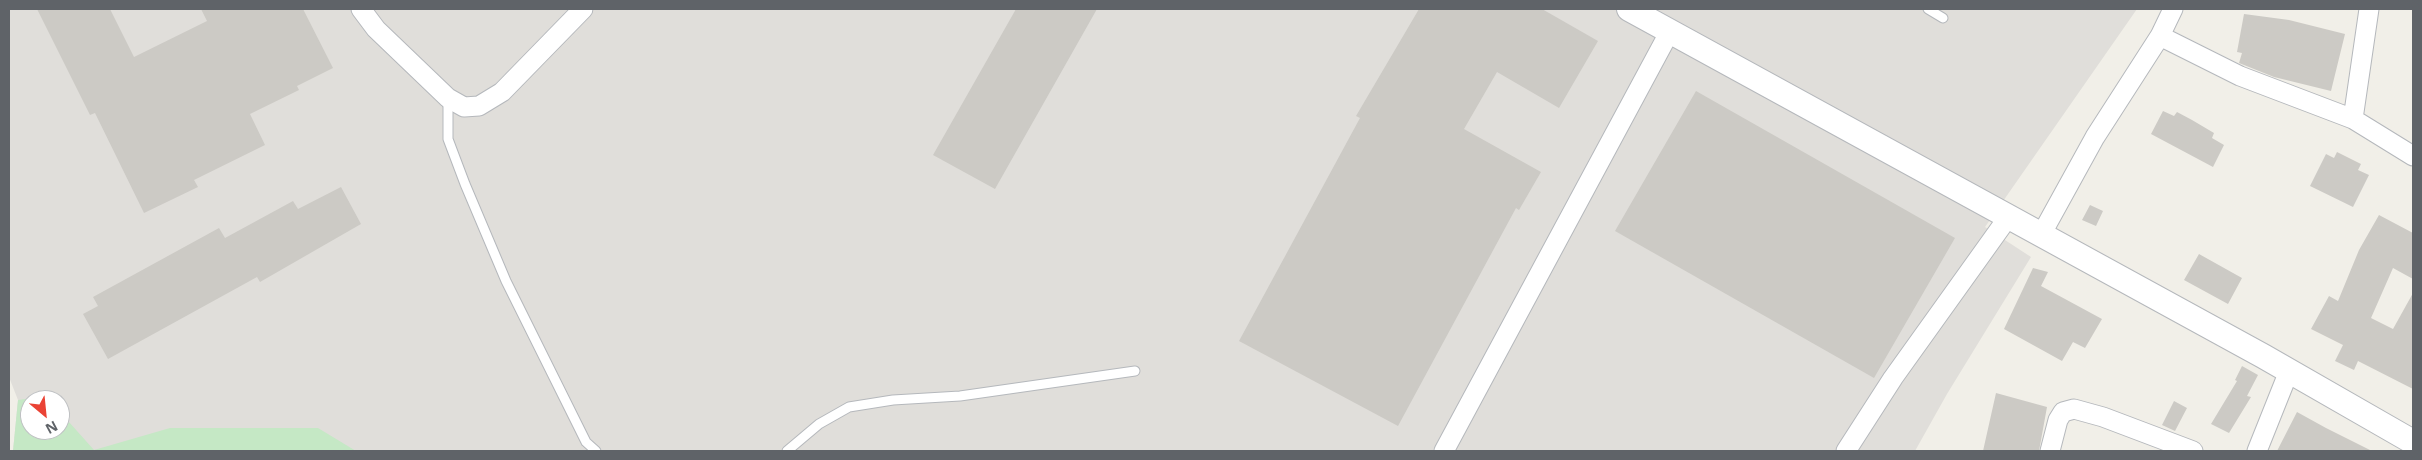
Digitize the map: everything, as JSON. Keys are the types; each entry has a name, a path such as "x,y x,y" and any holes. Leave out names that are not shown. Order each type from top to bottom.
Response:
{"street":[{"path":"361,9 376,29 448,98 464,107 479,106 502,92 583,9"},
{"path":"1629,9 2009,216 2413,442"},
{"path":"2041,235 2095,138 2160,36 2173,9"},
{"path":"2353,120 2369,9"},
{"path":"1444,451 1670,31"},
{"path":"2160,36 2240,76 2353,120 2413,156"},
{"path":"1846,451 1893,378 2009,216"},
{"path":"2257,451 2289,372"},
{"path":"2050,451 2058,420 2063,412 2074,409 2103,417 2193,451"}],"lane":[{"path":"1928,9 1943,18"},
{"path":"448,98 448,139 465,184 506,281 586,442 596,451"},
{"path":"787,451 820,424 849,407 893,400 960,396 1135,371"}],"shaded area":[{"path":"9,9 2137,9 1985,227 2031,257 1947,394 1915,451 13,451 18,400 9,377"}],"green space":[{"path":"18,400 20,400 20,440 70,440 70,423 94,450 170,428 318,428 356,451 13,451"}],"building":[{"path":"37,9 110,9 134,57 207,21 201,9 303,9 333,68 297,86 299,90 250,114 265,145 194,180 198,187 144,213 95,113 90,115"},
{"path":"1016,9 1097,9 995,189 933,155"},
{"path":"1419,9 1542,9 1598,41 1559,108 1497,72 1464,129 1541,172 1519,210 1516,208 1398,426 1239,341 1360,118 1356,116"},
{"path":"2244,14 2289,20 2345,34 2331,91 2274,77 2239,63 2242,53 2237,52"},
{"path":"1696,91 1955,238 1874,378 1615,231"},
{"path":"2163,111 2174,116 2177,112 2214,133 2212,138 2224,145 2213,167 2151,134"},
{"path":"2337,152 2361,164 2358,170 2369,175 2353,207 2310,186 2326,154 2334,158"},
{"path":"341,187 361,224 260,282 257,277 108,359 83,314 98,306 93,297 219,228 225,238 293,201 298,209"},
{"path":"2090,205 2103,211 2096,226 2082,220"},
{"path":"2379,215 2413,233 2413,279 2393,268 2371,318 2393,329 2413,293 2413,389 2358,361 2354,370 2335,361 2343,345 2311,329 2329,296 2338,301 2359,250"},
{"path":"2199,254 2242,278 2228,304 2184,280"},
{"path":"2033,268 2048,272 2041,286 2102,319 2085,348 2073,342 2062,361 2004,329"},
{"path":"2242,366 2258,375 2247,396 2251,397 2229,433 2211,424 2237,381 2235,380"},
{"path":"1996,393 2047,407 2039,451 1983,451"},
{"path":"2174,401 2187,408 2175,431 2162,425"},
{"path":"2297,412 2326,428 2372,451 2277,451"}]}
